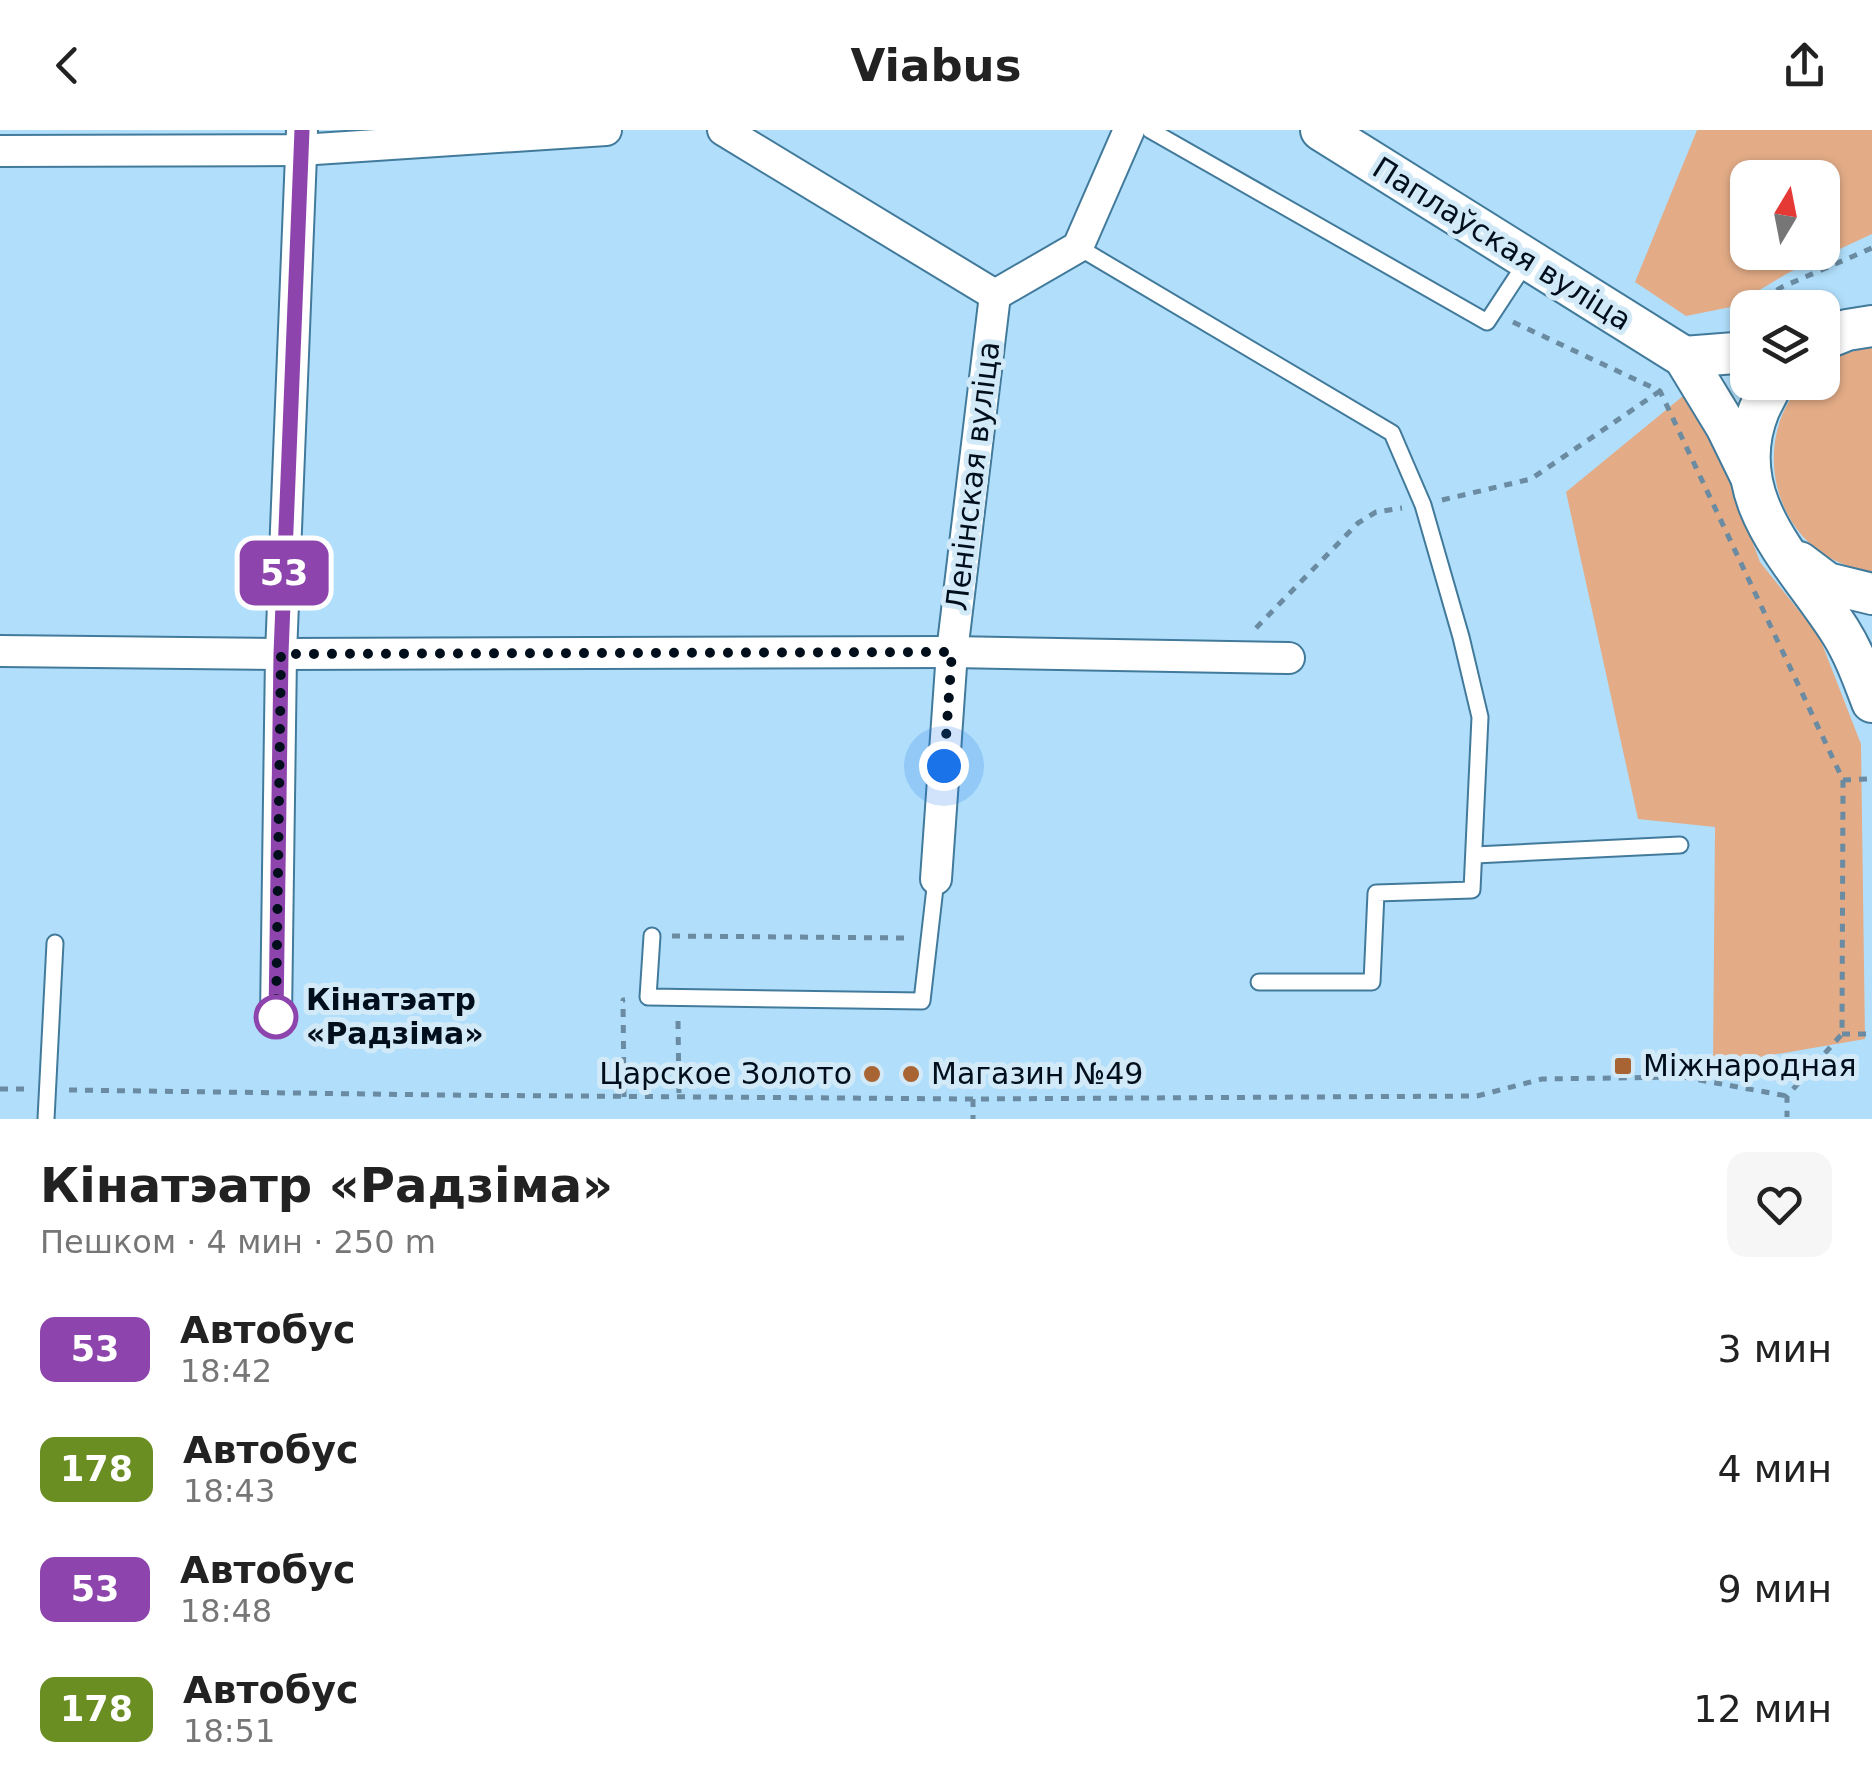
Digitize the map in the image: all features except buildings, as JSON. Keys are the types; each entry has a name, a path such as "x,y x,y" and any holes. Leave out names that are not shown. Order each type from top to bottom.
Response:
{"street":[{"path":"0,151 606,130"},
{"path":"723,130 996,295 1078,246 1129,130"},
{"name":"Паплаўская вуліца","path":"1321,130 1684,358 1726,426 1750,475"},
{"path":"276,1017 281,654 301,140"},
{"name":"Ленінская вуліца","path":"936,879 952,652 996,295"},
{"path":"1840,333 1872,326"},
{"path":"1684,358 1730,354"},
{"path":"1764,400 1750,442 1750,475 1756,504 1769,531 1843,635 1872,702"},
{"path":"1787,554 1828,583 1872,594"},
{"path":"0,651 952,652 1289,658"}],"lane":[{"path":"1150,130 1487,322 1527,260"},
{"path":"1078,246 1392,433 1422,504 1461,637 1480,717 1472,890 1376,893 1372,982 1259,982"},
{"path":"1475,854 1680,845"},
{"path":"652,936 648,997 922,1001 936,879"},
{"path":"46,1119 55,943"}],"path":[{"path":"1777,290 1872,248"},
{"path":"1493,312 1660,391 1844,780 1842,1034 1788,1096 1788,1117"},
{"path":"1222,656 1247,638 1358,522 1376,512 1531,480 1660,391"},
{"path":"1844,780 1867,779"},
{"path":"652,936 929,938"},
{"path":"624,1097 623,1000 648,997"},
{"path":"678,998 679,1097"},
{"path":"1842,1034 1868,1034"},
{"path":"0,1089 973,1099 1477,1096 1542,1079 1684,1077 1788,1096"},
{"path":"973,1099 973,1119"}],"shaded area":[{"path":"1697,130 1872,130 1872,234 1840,249 1840,160 1730,160 1730,270 1794,270 1760,290 1730,290 1730,307 1686,316 1635,282"},
{"path":"1872,347 1872,572 1833,560 1808,542 1781,500 1775,476 1778,426 1788,403 1840,400 1840,356"},
{"path":"1683,396 1709,424 1760,562 1819,636 1861,744 1865,1039 1713,1065 1715,827 1638,819 1566,492"}],"bus line":[{"name":"53","path":"276,1017 281,654 302,130"}],"place":[{"name":"Кінатэатр «Радзіма»","path":"276,1017"},
{"name":"Міжнародная","path":"1623,1066"},
{"name":"Царское Золото","path":"872,1074"},
{"name":"Магазин №49","path":"911,1074"}],"route":[{"path":"276,1017 281,654 952,652 944,766"}]}
